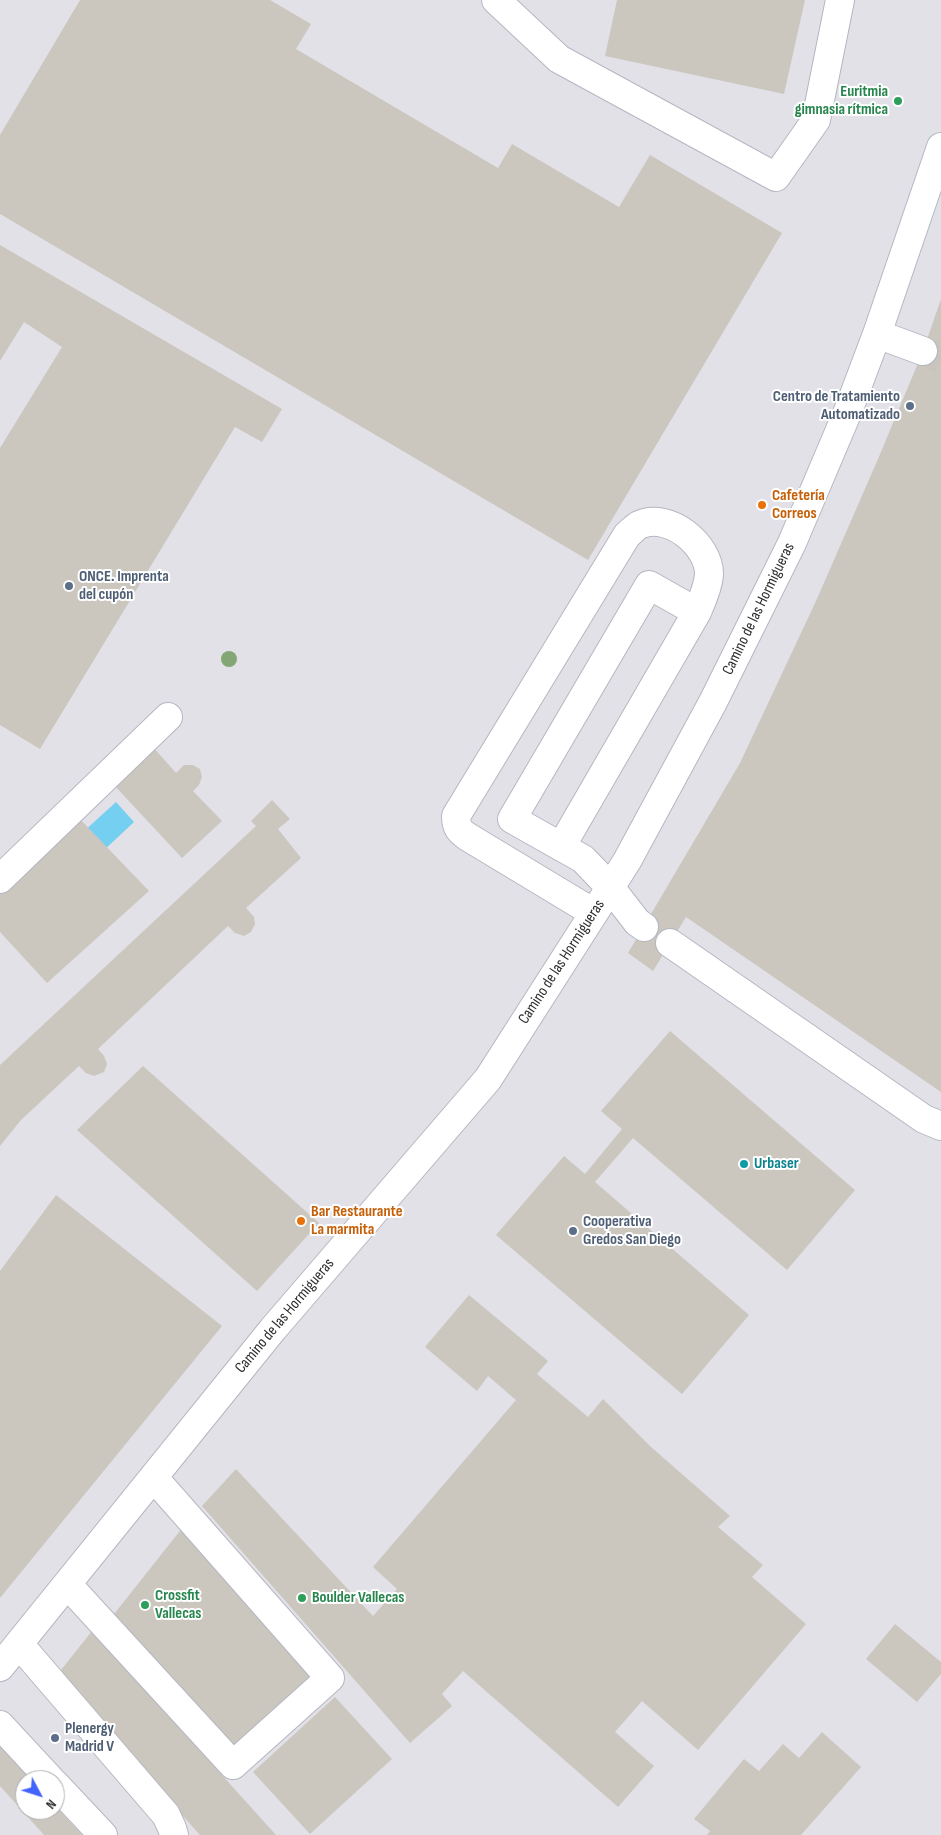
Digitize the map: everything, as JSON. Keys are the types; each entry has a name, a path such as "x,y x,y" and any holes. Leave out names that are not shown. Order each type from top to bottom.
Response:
{"street":[{"path":"496,0 559,59 776,177 816,120 840,0"},
{"name":"Camino de las Hormigueras","path":"0,1667 273,1329 488,1078 594,913 626,861 713,702 792,543 848,410 877,334 941,147"},
{"path":"877,334 923,350"},
{"path":"572,853 705,594 709,574 705,557 687,535 666,523 652,521 638,525 627,535 456,816 456,826 468,838 594,913"},
{"path":"644,927 637,922 610,887 572,853 512,819 649,585 697,612"},
{"path":"0,880 168,717"},
{"path":"670,943 924,1119 941,1126"},
{"path":"67,1584 233,1765 330,1678 154,1478"},
{"path":"19,1644 166,1815 174,1835"},
{"path":"0,1725 42,1770"},
{"path":"65,1795 103,1835"}],"shaded area":[{"path":"0,0 941,0 941,1835 0,1835"}],"water":[{"path":"116,802 134,822 101,853 82,833"}],"building":[{"path":"80,0 270,0 311,24 296,49 498,168 512,144 619,207 650,155 782,233 588,560 0,214 0,135"},
{"path":"617,0 805,0 784,94 605,56"},
{"name":"ONCE. Imprenta del cupón","path":"0,245 282,409 262,442 235,427 40,749 0,725 0,448 62,347 24,322 0,361"},
{"path":"941,299 941,1092 686,917 653,971 628,953 740,763 816,601 878,459 923,351"},
{"path":"153,747 176,773 184,765 193,765 200,769 202,777 199,785 193,791 222,821 182,858 113,784"},
{"path":"272,800 290,819 278,829 301,858 246,908 254,917 255,924 251,932 244,936 235,933 228,926 98,1049 104,1056 107,1064 104,1072 94,1076 86,1073 79,1066 21,1120 0,1146 0,1065 256,826 251,821"},
{"path":"78,817 149,891 47,983 0,932 0,892"},
{"path":"670,1031 855,1190 787,1270 633,1138 595,1182 749,1315 682,1394 496,1235 564,1156 585,1174 622,1129 601,1111"},
{"path":"143,1066 319,1223 257,1291 77,1130"},
{"path":"56,1195 222,1326 0,1598 0,1271"},
{"path":"469,1295 548,1361 537,1374 588,1417 603,1399 651,1447 730,1516 718,1527 763,1565 752,1577 806,1624 698,1750 642,1701 615,1732 654,1766 618,1807 463,1671 442,1694 452,1706 410,1743 202,1506 236,1469 373,1616 397,1589 373,1567 516,1400 488,1376 477,1391 425,1347"},
{"path":"183,1527 319,1679 236,1755 111,1618"},
{"path":"895,1624 941,1662 941,1674 917,1702 866,1659"},
{"path":"92,1631 276,1835 200,1835 57,1675"},
{"path":"335,1697 392,1759 310,1834 253,1772"},
{"path":"822,1732 861,1767 801,1835 707,1835 710,1831 694,1819 744,1759 759,1771 783,1744 799,1758"},
{"path":"0,1745 23,1770 15,1770 15,1803 0,1786"},
{"path":"65,1817 82,1835 44,1835 31,1820 65,1820"}],"tunnel":[{"path":"923,351 941,359"}],"place":[{"name":"Euritmia gimnasia rítmica","path":"898,101"},
{"name":"Centro de Tratamiento Automatizado","path":"910,406"},
{"name":"Cafetería Correos","path":"762,505"},
{"name":"ONCE. Imprenta del cupón","path":"69,586"},
{"name":"Urbaser","path":"744,1164"},
{"name":"Bar Restaurante La marmita","path":"301,1221"},
{"name":"Cooperativa Gredos San Diego","path":"573,1231"},
{"name":"Boulder Vallecas","path":"302,1598"},
{"name":"Crossfit Vallecas","path":"145,1605"},
{"name":"Plenergy Madrid V","path":"55,1738"}]}
